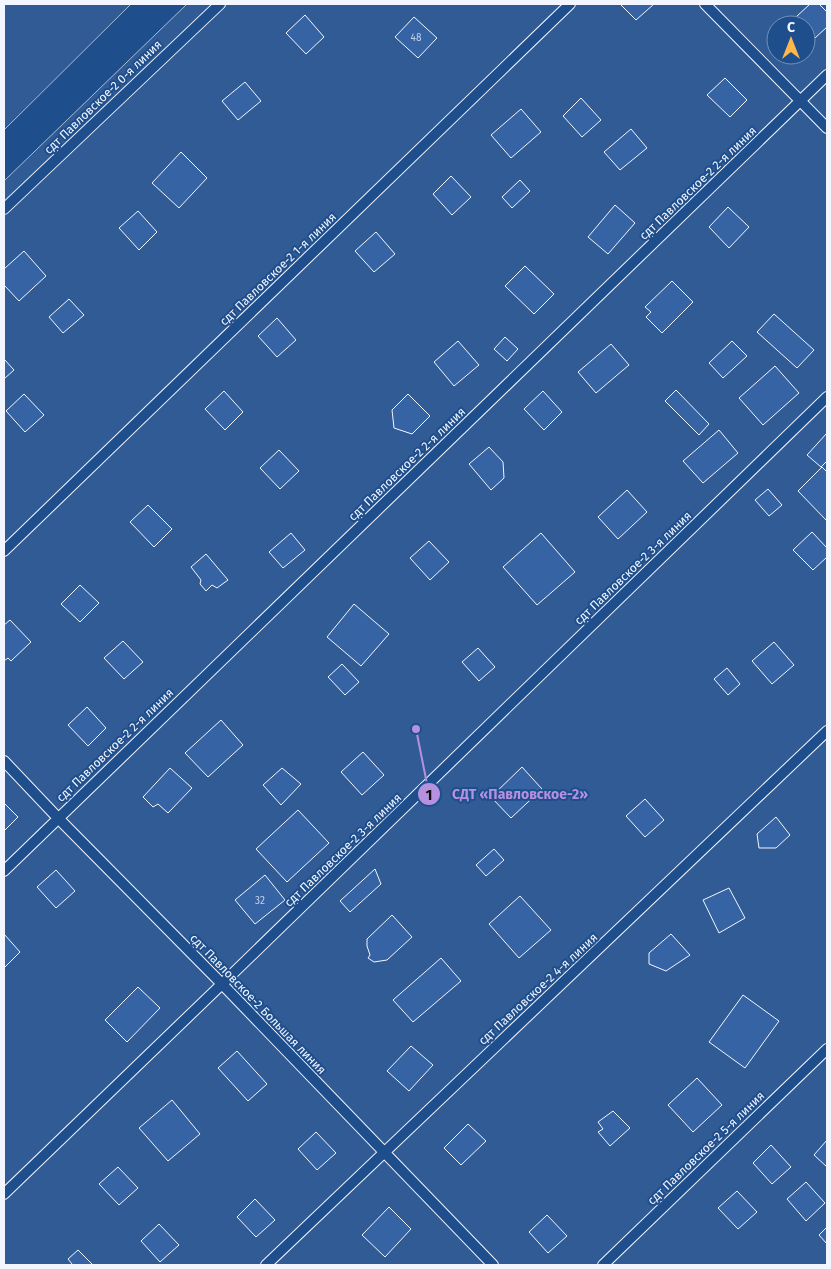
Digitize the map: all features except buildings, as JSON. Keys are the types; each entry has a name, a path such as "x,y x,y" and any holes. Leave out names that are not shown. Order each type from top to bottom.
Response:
{"lane":[{"name":"сдт Павловское-2 0-я линия","path":"4,209 220,4"},
{"name":"сдт Павловское-2 1-я линия","path":"4,551 570,4"},
{"path":"705,4 827,128"},
{"name":"сдт Павловское-2 2-я линия","path":"4,871 827,75"},
{"name":"сдт Павловское-2 3-я линия","path":"4,1194 827,397"},
{"name":"сдт Павловское-2 4-я линия","path":"266,1265 827,731"},
{"name":"сдт Павловское-2 Большая линия","path":"4,761 493,1265"},
{"name":"сдт Павловское-2 5-я линия","path":"603,1265 827,1049"}],"shaded area":[{"path":"4,4 131,4 4,130"},
{"path":"187,4 827,4 827,1265 4,1265 4,181"}],"place":[{"name":"СДТ «Павловское-2»","path":"416,729"}]}
